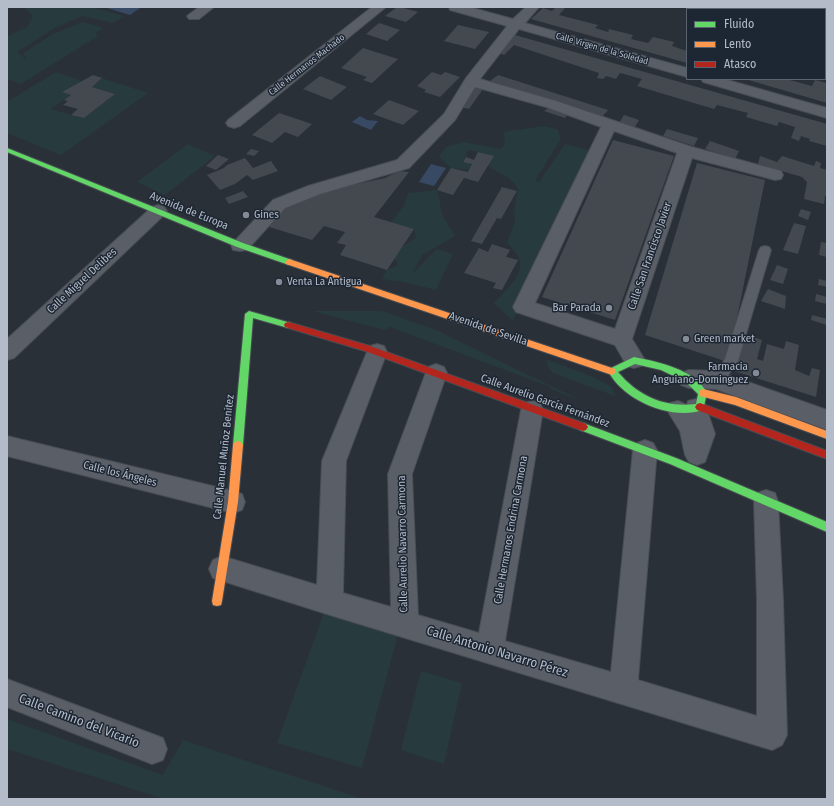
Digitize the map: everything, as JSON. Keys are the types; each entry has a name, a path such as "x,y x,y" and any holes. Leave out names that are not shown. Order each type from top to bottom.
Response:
{"main road":[{"name":"Avenida de Europa","path":"7,150 240,245 365,287"},
{"name":"Avenida de Sevilla","path":"365,287 612,371"},
{"name":"Calle Aurelio García Fernández","path":"249,314 377,352 644,450 695,462 766,501 827,527"},
{"name":"Calle Manuel Muñoz Benítez","path":"217,600 233,502 249,314"},
{"path":"827,435 736,401 697,396 630,391 612,371 634,360 663,367 697,396 827,455"}],"street":[{"path":"194,16 208,7"},
{"name":"Calle Hermanos Machado","path":"234,123 380,7"},
{"name":"Calle Virgen de la Soledad","path":"455,7 686,73"},
{"path":"240,245 279,204 314,190 403,164 450,117 471,81 516,24 533,7"},
{"path":"712,80 827,113"},
{"path":"471,81 550,104 686,151 775,176"},
{"path":"610,124 523,307 622,339 634,360"},
{"name":"Calle San Francisco Javier","path":"622,339 686,151"},
{"name":"Calle Miguel Delibes","path":"7,352 158,211"},
{"path":"330,602 334,461 377,352"},
{"name":"Calle Aurelio Navarro Carmona","path":"405,624 400,474 436,373"},
{"path":"695,462 692,428 697,396 827,420"},
{"name":"Calle Hermanos Endrina Carmona","path":"490,650 532,410"},
{"name":"Calle los Ángeles","path":"7,446 233,502"},
{"path":"623,690 644,450"},
{"name":"Calle Antonio Navarro Pérez","path":"222,569 772,735 766,501"},
{"name":"Calle Camino del Vicario","path":"7,693 152,749"}],"lane":[{"path":"697,396 731,361 765,250"}],"green space":[{"path":"24,7 91,7 124,16 113,23 82,16 53,29 17,52 27,60 23,53 53,34 83,22 103,28 96,33 98,36 21,84 7,79 7,36 27,27 33,16"},
{"path":"56,72 82,81 62,92 71,95 50,109 84,118 115,94 92,87 102,78 148,93 61,155 7,133 7,102"},
{"path":"544,126 557,129 561,139 535,181 539,182 565,144 592,151 513,321 494,303 513,282 519,270 519,258 507,243 515,221 514,210 518,188 509,178 488,166 478,152 468,150 463,162 472,164 469,170 451,168 439,157 446,147 463,142 501,149 505,143 503,132"},
{"path":"188,144 215,156 165,195 137,182"},
{"path":"437,190 443,217 455,236 422,255 412,274 437,249 453,254 436,290 404,282 382,279 387,270 398,265 394,258 403,246 416,238 414,229 391,222 405,204 408,193"},
{"path":"312,311 382,311 436,330 584,402 551,389 551,387 390,327 385,330"},
{"path":"548,360 593,377 612,387 615,396 553,373 547,365"},
{"path":"326,607 400,627 362,768 277,743"},
{"path":"421,671 462,683 444,764 401,750"},
{"path":"7,719 163,775 183,740 363,799 164,799 7,749"}],"water":[{"path":"107,8 140,8 130,15"},
{"path":"360,116 367,120 378,121 371,130 352,122"},
{"path":"431,164 446,168 434,186 419,182"}],"building":[{"path":"397,7 418,12 406,22 385,16"},
{"path":"556,7 566,7 559,15 598,25 595,28 608,32 609,29 633,35 631,39 648,43 653,37 674,42 672,46 686,51 686,63 531,19 543,8 552,11"},
{"path":"741,7 746,8 700,8"},
{"path":"822,7 827,8 827,20 826,8 778,8"},
{"path":"379,23 400,30 387,41 366,34"},
{"path":"458,25 489,32 475,49 444,41"},
{"path":"515,35 827,124 827,146 809,141 810,139 801,136 799,141 791,138 795,127 779,122 777,126 746,117 748,113 717,105 714,109 637,86 642,79 620,73 616,79 606,76 603,79 597,78 599,73 514,45 504,55 499,53"},
{"path":"363,48 398,59 372,83 363,80 367,77 341,68"},
{"path":"432,72 441,75 445,72 460,77 440,97 424,92 426,90 417,86"},
{"path":"93,75 102,78 92,87 115,94 84,118 71,115 78,109 63,105 68,101 64,100 71,95 62,92"},
{"path":"498,75 608,110 602,117 490,81"},
{"path":"320,76 347,87 331,100 303,89"},
{"path":"748,80 790,80 812,86 815,80 827,83 827,103"},
{"path":"475,86 483,89 469,109 460,107"},
{"path":"389,100 419,111 403,125 373,114"},
{"path":"548,108 568,114 565,118 544,111"},
{"path":"279,113 312,124 298,137 285,132 272,143 252,135"},
{"path":"624,115 639,120 635,127 619,123"},
{"path":"667,129 698,138 694,146 663,136"},
{"path":"613,140 674,156 615,320 542,297"},
{"path":"710,141 739,151 735,159 705,149"},
{"path":"251,149 259,151 254,156 246,154"},
{"path":"478,152 494,156 478,182 464,178 453,195 437,190 451,168 468,172 472,164 463,162 466,157 474,160"},
{"path":"218,155 229,159 216,170 206,166"},
{"path":"760,156 777,162 782,156 814,166 816,161 821,163 820,168 827,170 827,196 825,196 824,204 804,199 807,182 802,177 758,164"},
{"path":"245,158 253,168 271,161 278,171 253,180 247,175 235,184 220,190 207,175 224,168 227,165"},
{"path":"697,163 765,180 728,362 645,335"},
{"path":"399,171 409,172 374,217 414,229 387,270 340,255 346,245 337,243 345,232 324,226 312,240 266,226 283,207 318,192 385,178"},
{"path":"502,187 517,191 501,219 497,218 482,244 471,241"},
{"path":"243,191 248,197 229,204 225,198"},
{"path":"801,209 811,212 808,220 798,216"},
{"path":"794,223 806,226 798,254 783,250"},
{"path":"821,242 827,243 827,257 819,255"},
{"path":"492,244 510,250 506,257 518,260 502,290 493,288 496,283 464,273 479,248 488,252"},
{"path":"777,265 788,269 783,284 770,280"},
{"path":"819,279 827,281 827,287 818,285"},
{"path":"768,289 786,296 785,309 761,301"},
{"path":"816,294 827,297 827,304 815,301"},
{"path":"812,315 827,319 827,325 811,320"},
{"path":"747,335 762,340 757,359 763,361 767,344 784,349 786,341 799,345 795,370 809,376 812,368 820,370 816,397 731,370"}],"traffic: fast":[{"path":"7,150 240,245 289,262"},
{"path":"238,445 249,314 288,325"},
{"path":"634,360 663,367 689,379 703,393 700,407 672,408 663,406 645,399 629,390 612,371 634,360"},
{"path":"583,427 673,461 827,527"}],"traffic: slow":[{"path":"289,262 612,371"},
{"path":"703,393 736,401 827,435"},
{"path":"217,601 233,502 238,445"}],"traffic: jam":[{"path":"288,325 367,348 583,427"},
{"path":"700,407 827,455"}],"place":[{"name":"Gines","path":"246,215"},
{"name":"Venta La Antigua","path":"279,282"},
{"name":"Bar Parada","path":"609,308"},
{"name":"Green market","path":"686,339"},
{"name":"Farmacia Anguiano-Dominguez","path":"756,373"}]}
